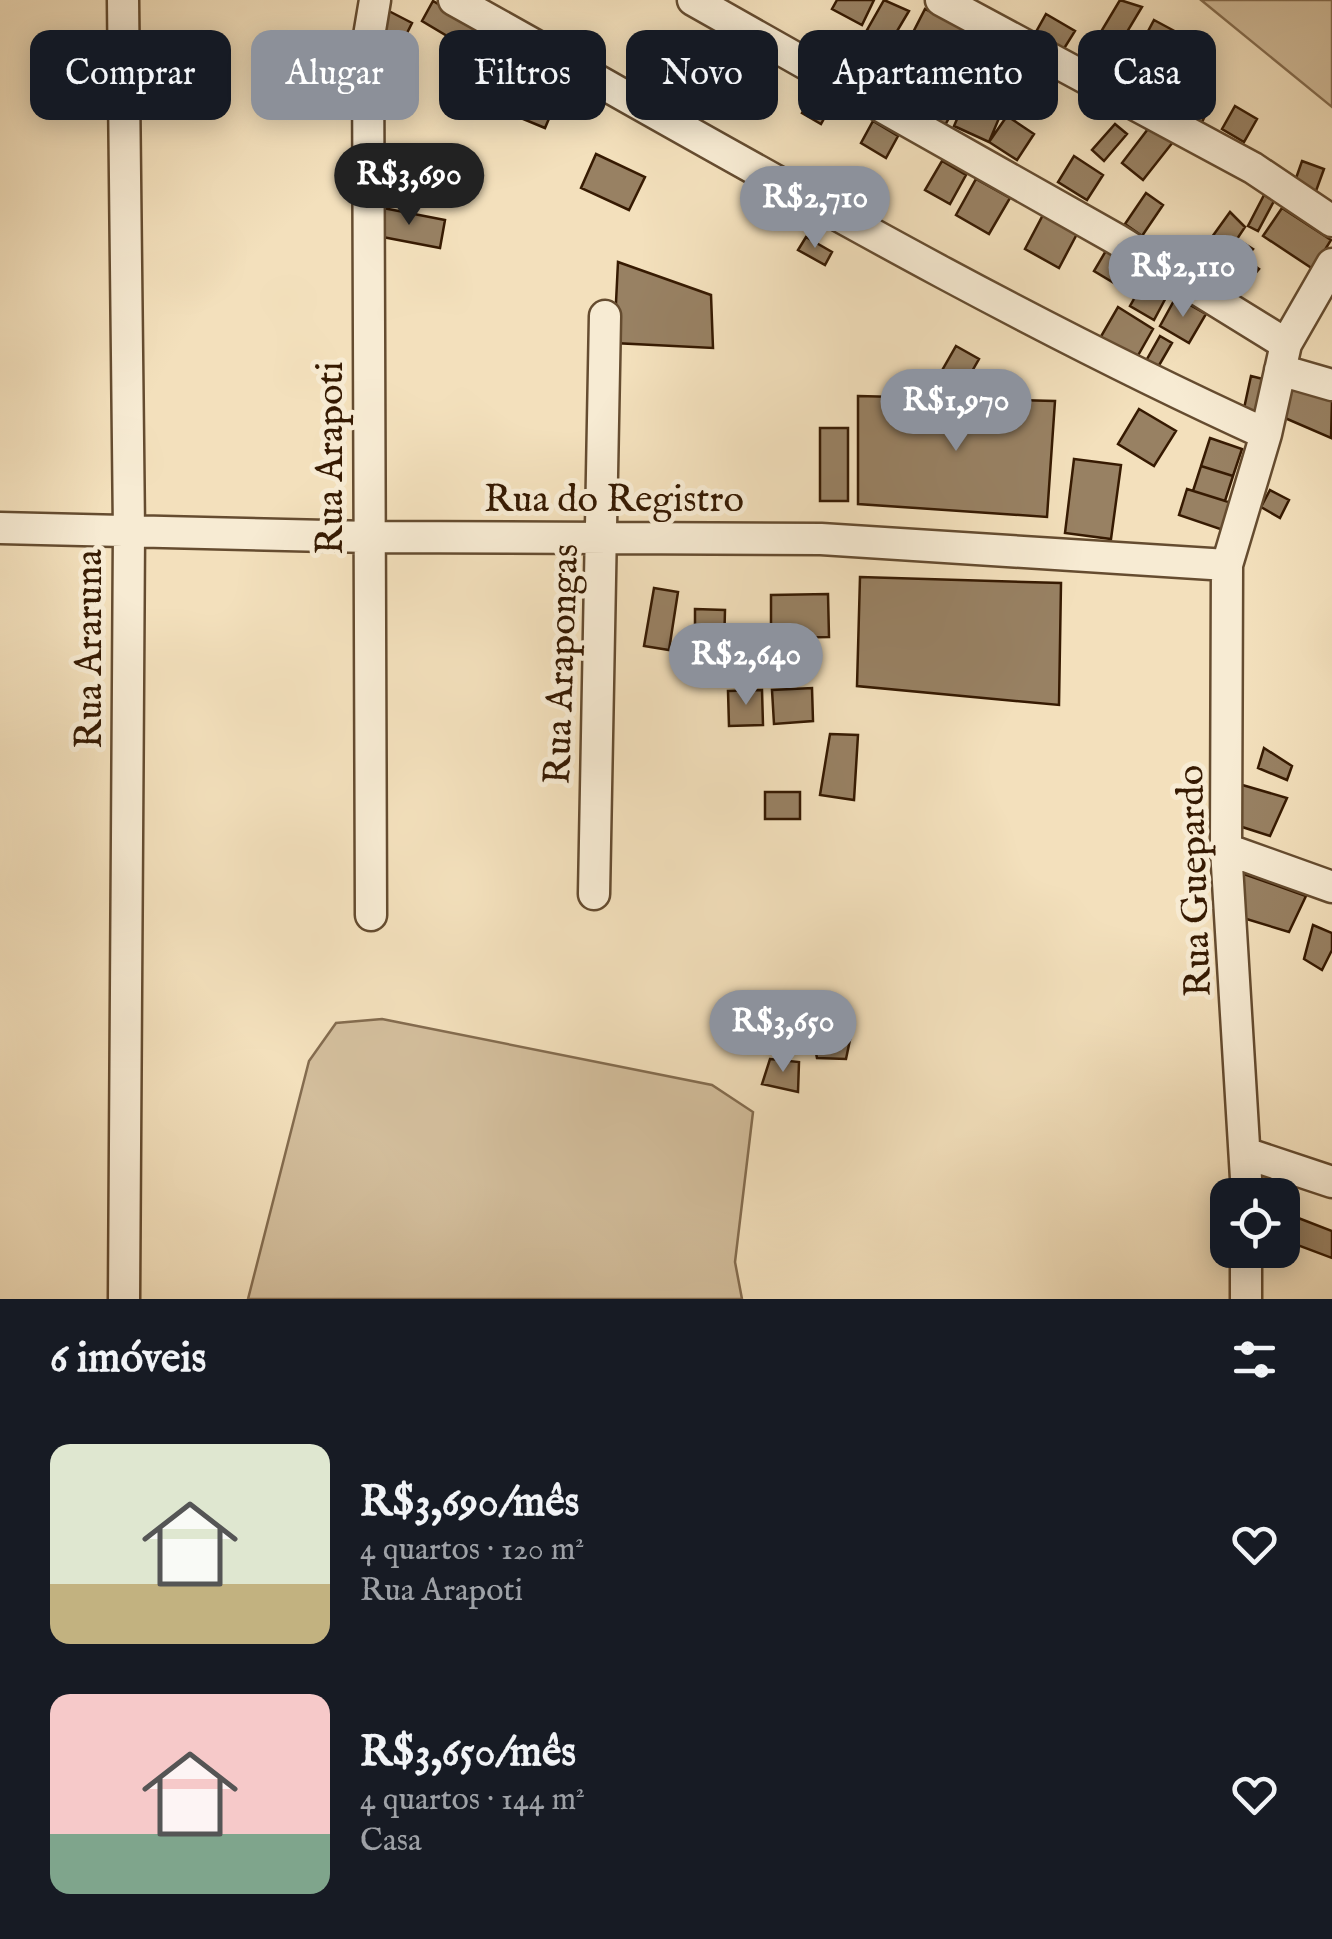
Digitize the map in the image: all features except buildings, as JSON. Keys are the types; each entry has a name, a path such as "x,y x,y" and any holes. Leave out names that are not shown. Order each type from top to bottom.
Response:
{"street":[{"name":"Rua Araruna","path":"123,0 129,531 124,1299"},
{"name":"Rua Arapoti","path":"371,916 368,42 374,0"},
{"path":"454,0 925,262 1152,382 1266,434 1283,357 1332,264"},
{"path":"693,0 1116,238 1283,357 1332,385"},
{"path":"941,0 1252,168 1332,221"},
{"name":"Rua Arapongas","path":"594,894 604,536 605,316"},
{"name":"Rua Guepardo","path":"1247,1178 1226,849 1227,565 1266,434"},
{"name":"Rua do Registro","path":"0,528 370,537 820,540 1227,565"},
{"path":"1226,849 1332,887"},
{"path":"1248,1154 1332,1182"},
{"path":"1246,1268 1246,1299"}],"shaded area":[{"path":"1201,0 1332,0 1332,107"},
{"path":"382,1019 712,1085 753,1112 735,1262 742,1299 248,1299 309,1061 336,1023"}]}
